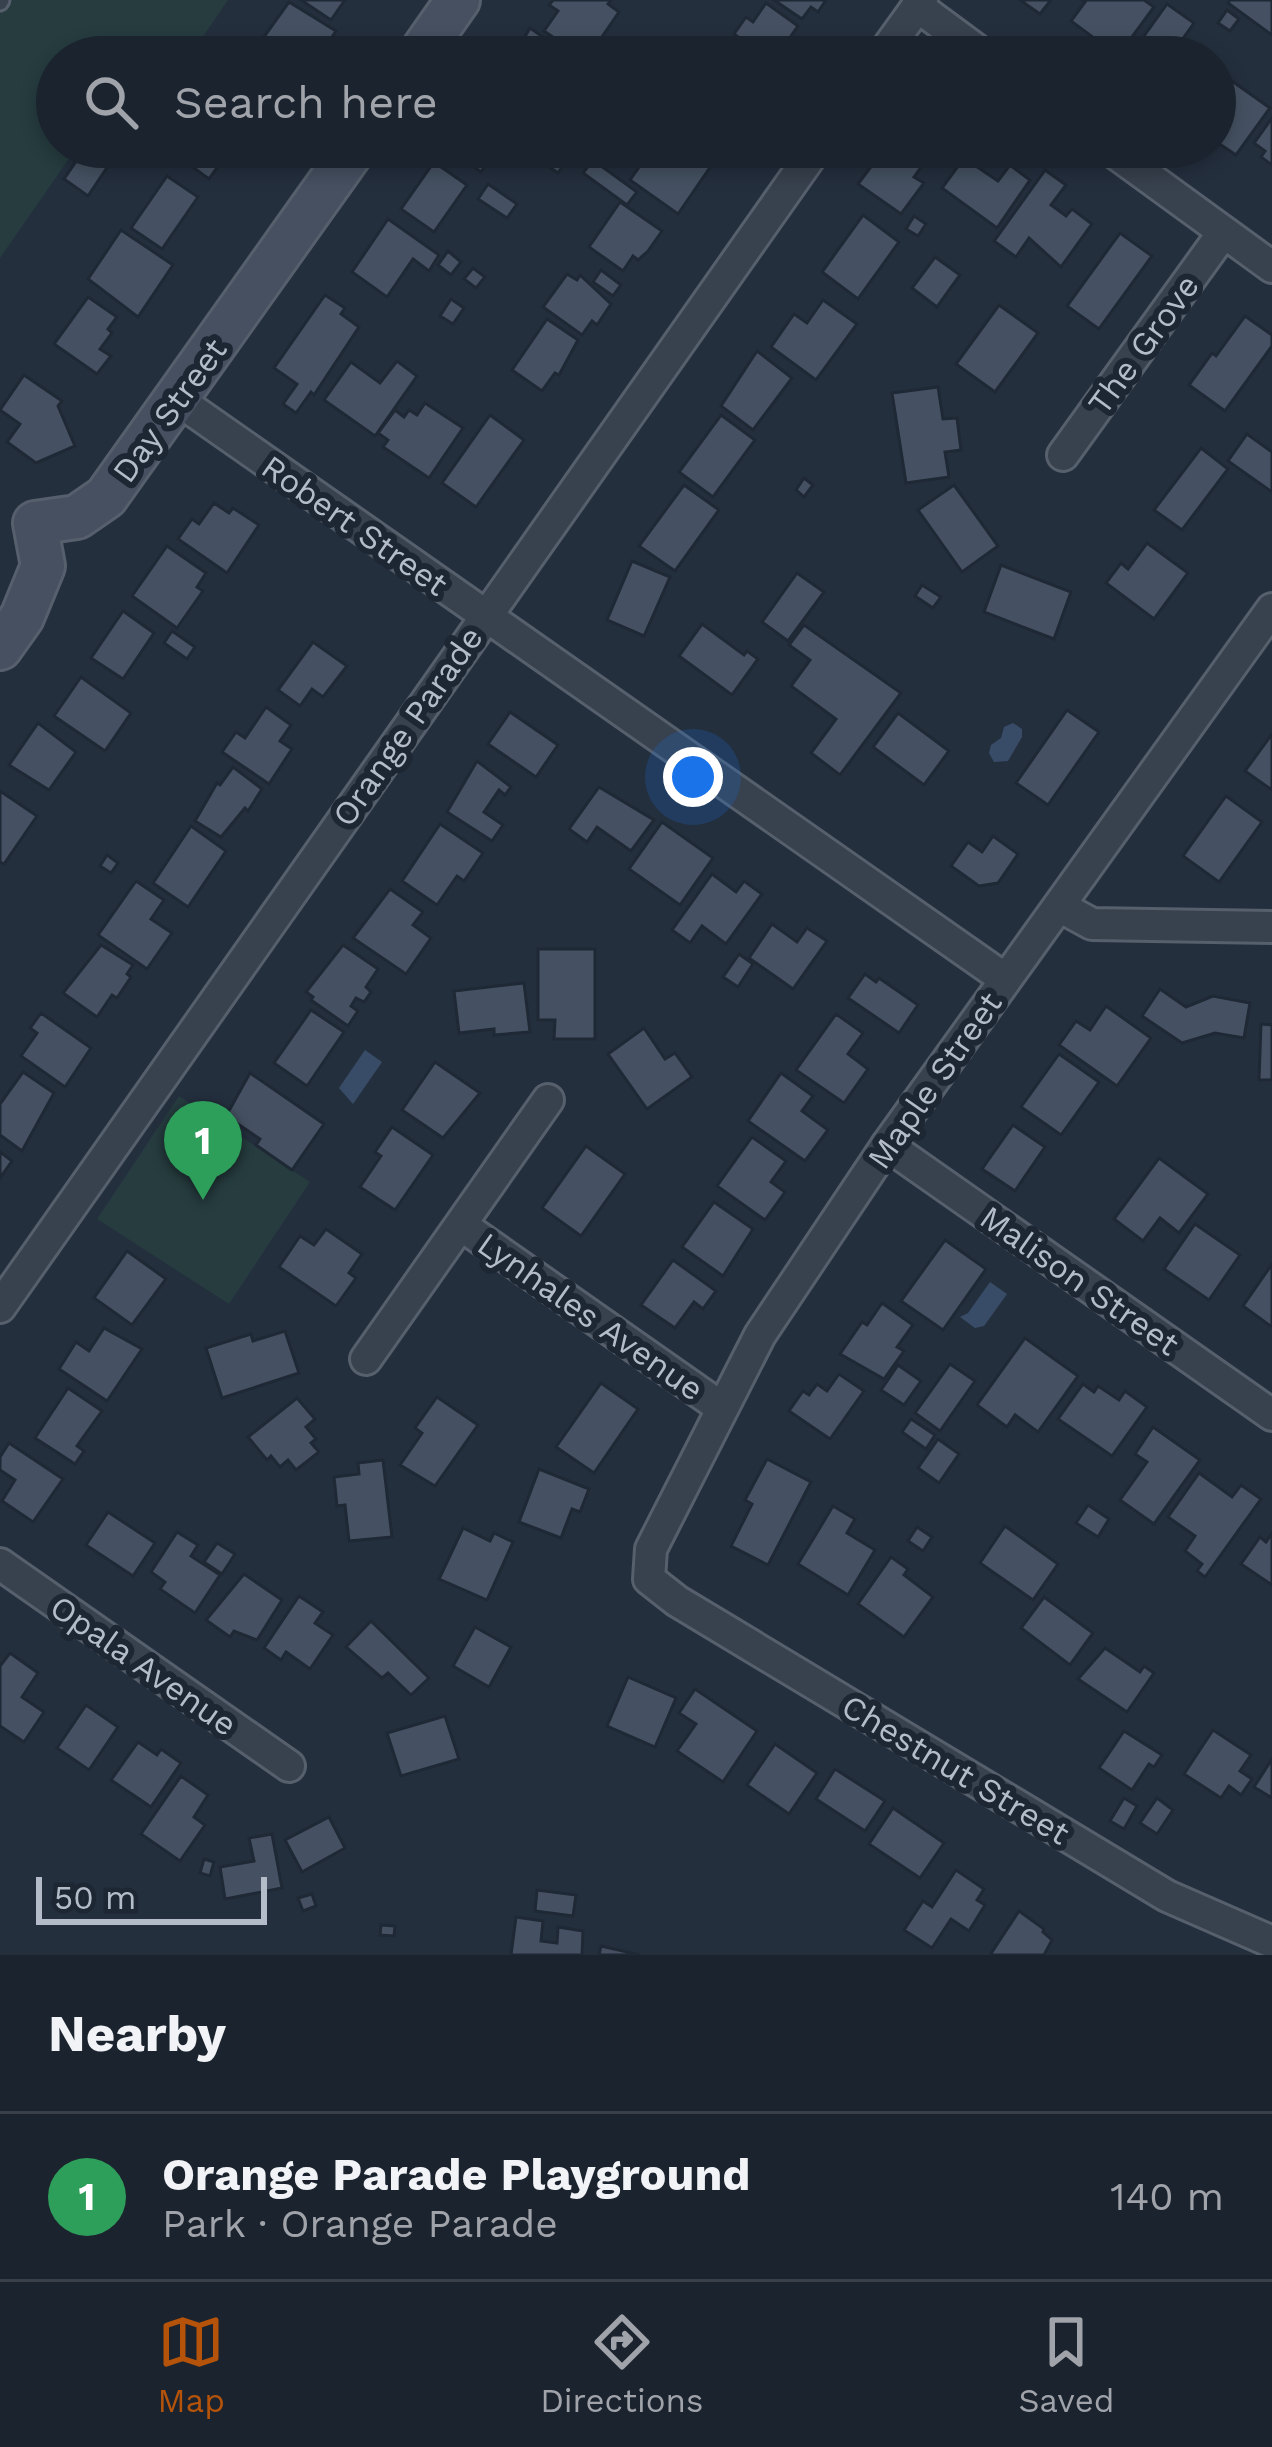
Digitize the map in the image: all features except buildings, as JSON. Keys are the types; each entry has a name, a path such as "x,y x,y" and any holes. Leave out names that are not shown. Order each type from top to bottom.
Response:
{"street":[{"path":"433,36 458,0"},
{"path":"896,36 920,3 960,36"},
{"name":"Day Street","path":"0,648 22,617 44,566 18,518 77,517 106,497 340,168"},
{"name":"Orange Parade","path":"0,1307 802,168"},
{"path":"1135,168 1272,267"},
{"name":"The Grove","path":"1064,455 1223,233"},
{"name":"Robert Street","path":"178,400 1005,979"},
{"name":"Maple Street","path":"650,1579 651,1549 760,1336 887,1145 1272,609"},
{"path":"1059,906 1091,924 1272,927"},
{"path":"366,1358 548,1100"},
{"name":"Malison Street","path":"887,1145 1272,1415"},
{"name":"Lynhales Avenue","path":"461,1225 722,1408"},
{"name":"Opala Avenue","path":"0,1564 289,1766"},
{"name":"Chestnut Street","path":"650,1579 677,1601 1167,1896 1272,1942"}],"green space":[{"path":"0,0 228,0 203,36 36,36 36,168 62,168 0,258"},
{"path":"179,1096 310,1182 229,1304 97,1219"}],"water":[{"path":"1013,723 1022,729 1022,737 1008,761 994,762 991,745"},
{"path":"365,1050 382,1062 353,1104 339,1088"},
{"path":"990,1282 1007,1294 984,1326 975,1328 960,1317"}],"place":[{"name":"Orange Parade Playground","path":"203,1200"}]}
